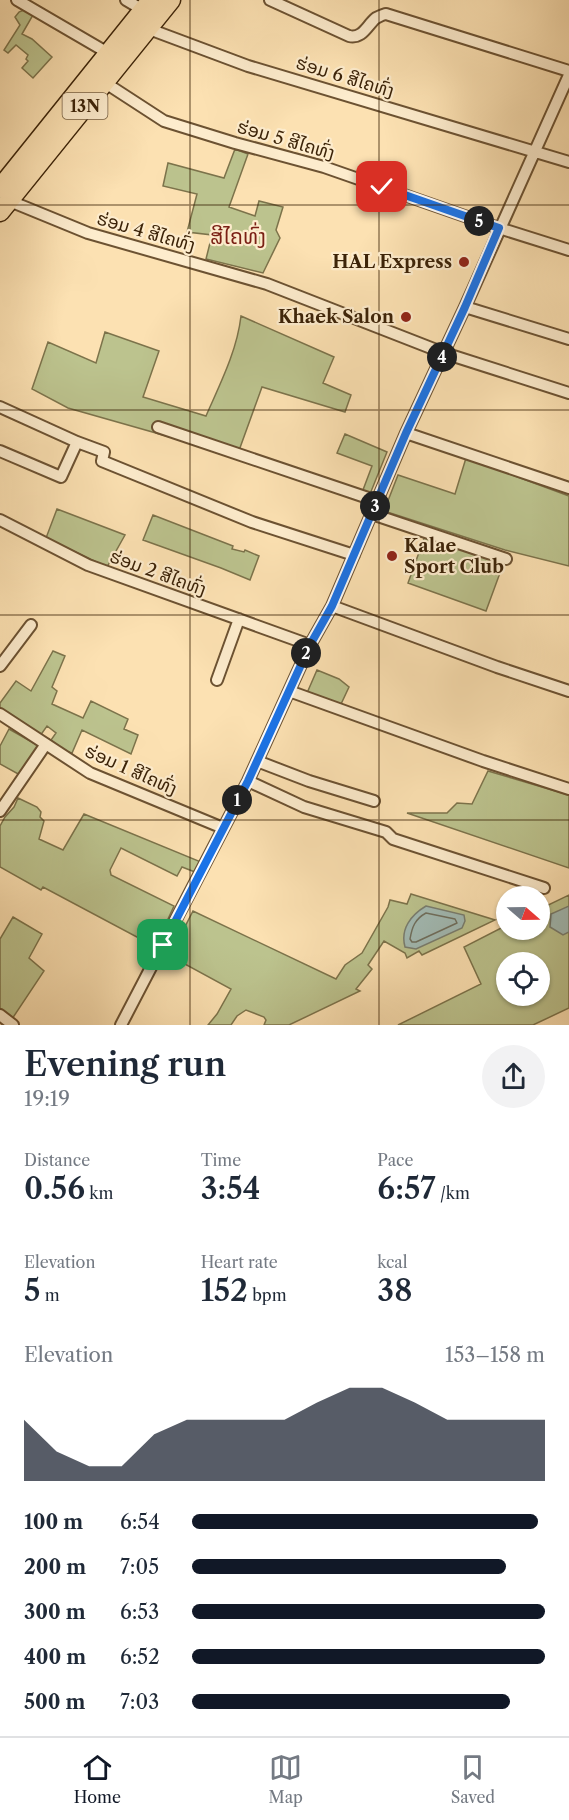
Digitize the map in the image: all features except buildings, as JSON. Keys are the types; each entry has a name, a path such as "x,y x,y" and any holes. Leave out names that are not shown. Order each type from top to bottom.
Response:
{"highway":[{"name":"13N","path":"2,199 104,82 171,0"},
{"name":"13N","path":"2,199 108,53 147,5"}],"street":[{"path":"16,0 108,53"},
{"path":"126,0 147,5"},
{"path":"121,1025 248,781 310,645 332,606 406,433 569,73 386,14 377,17 362,34 355,37 349,36 270,0"},
{"name":"ຮ່ອມ 6 ສີໄຄທົ່ງ","path":"149,28 248,66 569,162"},
{"name":"ຮ່ອມ 5 ສີໄຄທົ່ງ","path":"104,82 164,121 234,143 324,167 569,250"},
{"name":"ຮ່ອມ 4 ສີໄຄທົ່ງ","path":"2,199 88,233 267,284 444,353 569,393"},
{"path":"465,307 569,339"},
{"path":"0,407 104,452 102,461 252,522 354,555"},
{"path":"158,427 377,501"},
{"path":"406,433 569,489"},
{"path":"0,451 61,477 77,442"},
{"path":"372,514 506,559"},
{"name":"ຮ່ອມ 2 ສີໄຄທົ່ງ","path":"0,520 88,565 310,645"},
{"path":"332,606 569,691"},
{"path":"216,680 239,619"},
{"path":"0,666 31,625"},
{"path":"289,691 483,761 569,789"},
{"name":"ຮ່ອມ 1 ສີໄຄທົ່ງ","path":"0,714 90,772 223,828"},
{"path":"0,811 46,744"},
{"path":"257,761 309,781 374,801"},
{"path":"248,781 304,807 386,832 393,839 538,886"}],"green space":[{"path":"26,9 33,15 22,34 32,39 52,57 33,78 22,68 28,61 26,59 28,55 16,45 8,53 4,50 20,25 15,17"},
{"path":"235,149 248,154 229,207 255,216 259,201 283,207 276,230 280,238 263,273 206,259 212,235 187,232 197,194 163,186 168,163 224,178"},
{"path":"241,316 334,357 323,383 351,395 345,412 262,387 237,456 68,408 32,389 48,342 96,363 105,332 159,351 143,397 206,416 232,355"},
{"path":"345,434 387,452 370,494 363,490 372,466 337,453"},
{"path":"466,458 569,496 569,566 505,550 384,511 398,475 455,494"},
{"path":"57,509 125,535 107,567 46,538"},
{"path":"153,515 233,546 232,549 244,552 245,550 259,556 250,580 143,540"},
{"path":"426,533 504,562 486,611 408,583"},
{"path":"53,651 65,656 52,687 57,691 52,704 83,718 91,701 128,719 124,729 138,735 131,754 82,730 72,753 65,751 51,740 56,733 47,726 40,736 0,710 0,703 16,681 31,691"},
{"path":"317,670 339,679 349,687 341,704 307,693"},
{"path":"9,729 39,746 20,775 0,764 0,746"},
{"path":"488,771 569,795 569,868 407,813 447,813 457,803 472,804"},
{"path":"18,798 37,807 41,812 40,817 44,821 39,839 63,850 84,814 201,862 195,872 182,867 177,876 121,848 110,870 111,875 174,906 156,945 150,944 43,887 41,890 0,867 0,826"},
{"path":"411,894 495,920 422,955 419,951 407,958 405,953 384,941 368,965 372,969 356,989 360,991 289,1025 264,1025 266,1020 264,1017 246,1010 237,1016 231,1025 208,1025 231,989 170,956 193,911 336,979 345,965 362,953 390,900 407,904"},
{"path":"569,895 569,1008 533,1025 398,1025 481,984 464,947 496,931 496,940 550,940 550,904"},
{"path":"13,917 42,934 29,958 44,971 12,1019 0,1008 0,939"}],"water":[{"path":"426,906 464,915 465,921 462,928 416,949 405,947 405,928"},
{"path":"569,906 569,932 563,935 550,927 551,914"}],"place":[{"name":"HAL Express","path":"464,262"},
{"name":"Khaek Salon","path":"406,317"},
{"name":"Kalae Sport Club","path":"392,556"}],"district":[{"name":"ສີໄຄທົ່ງ","path":"238,236"}],"route":[{"path":"163,945 248,781 310,645 332,606 406,433 499,228 382,187"}]}
